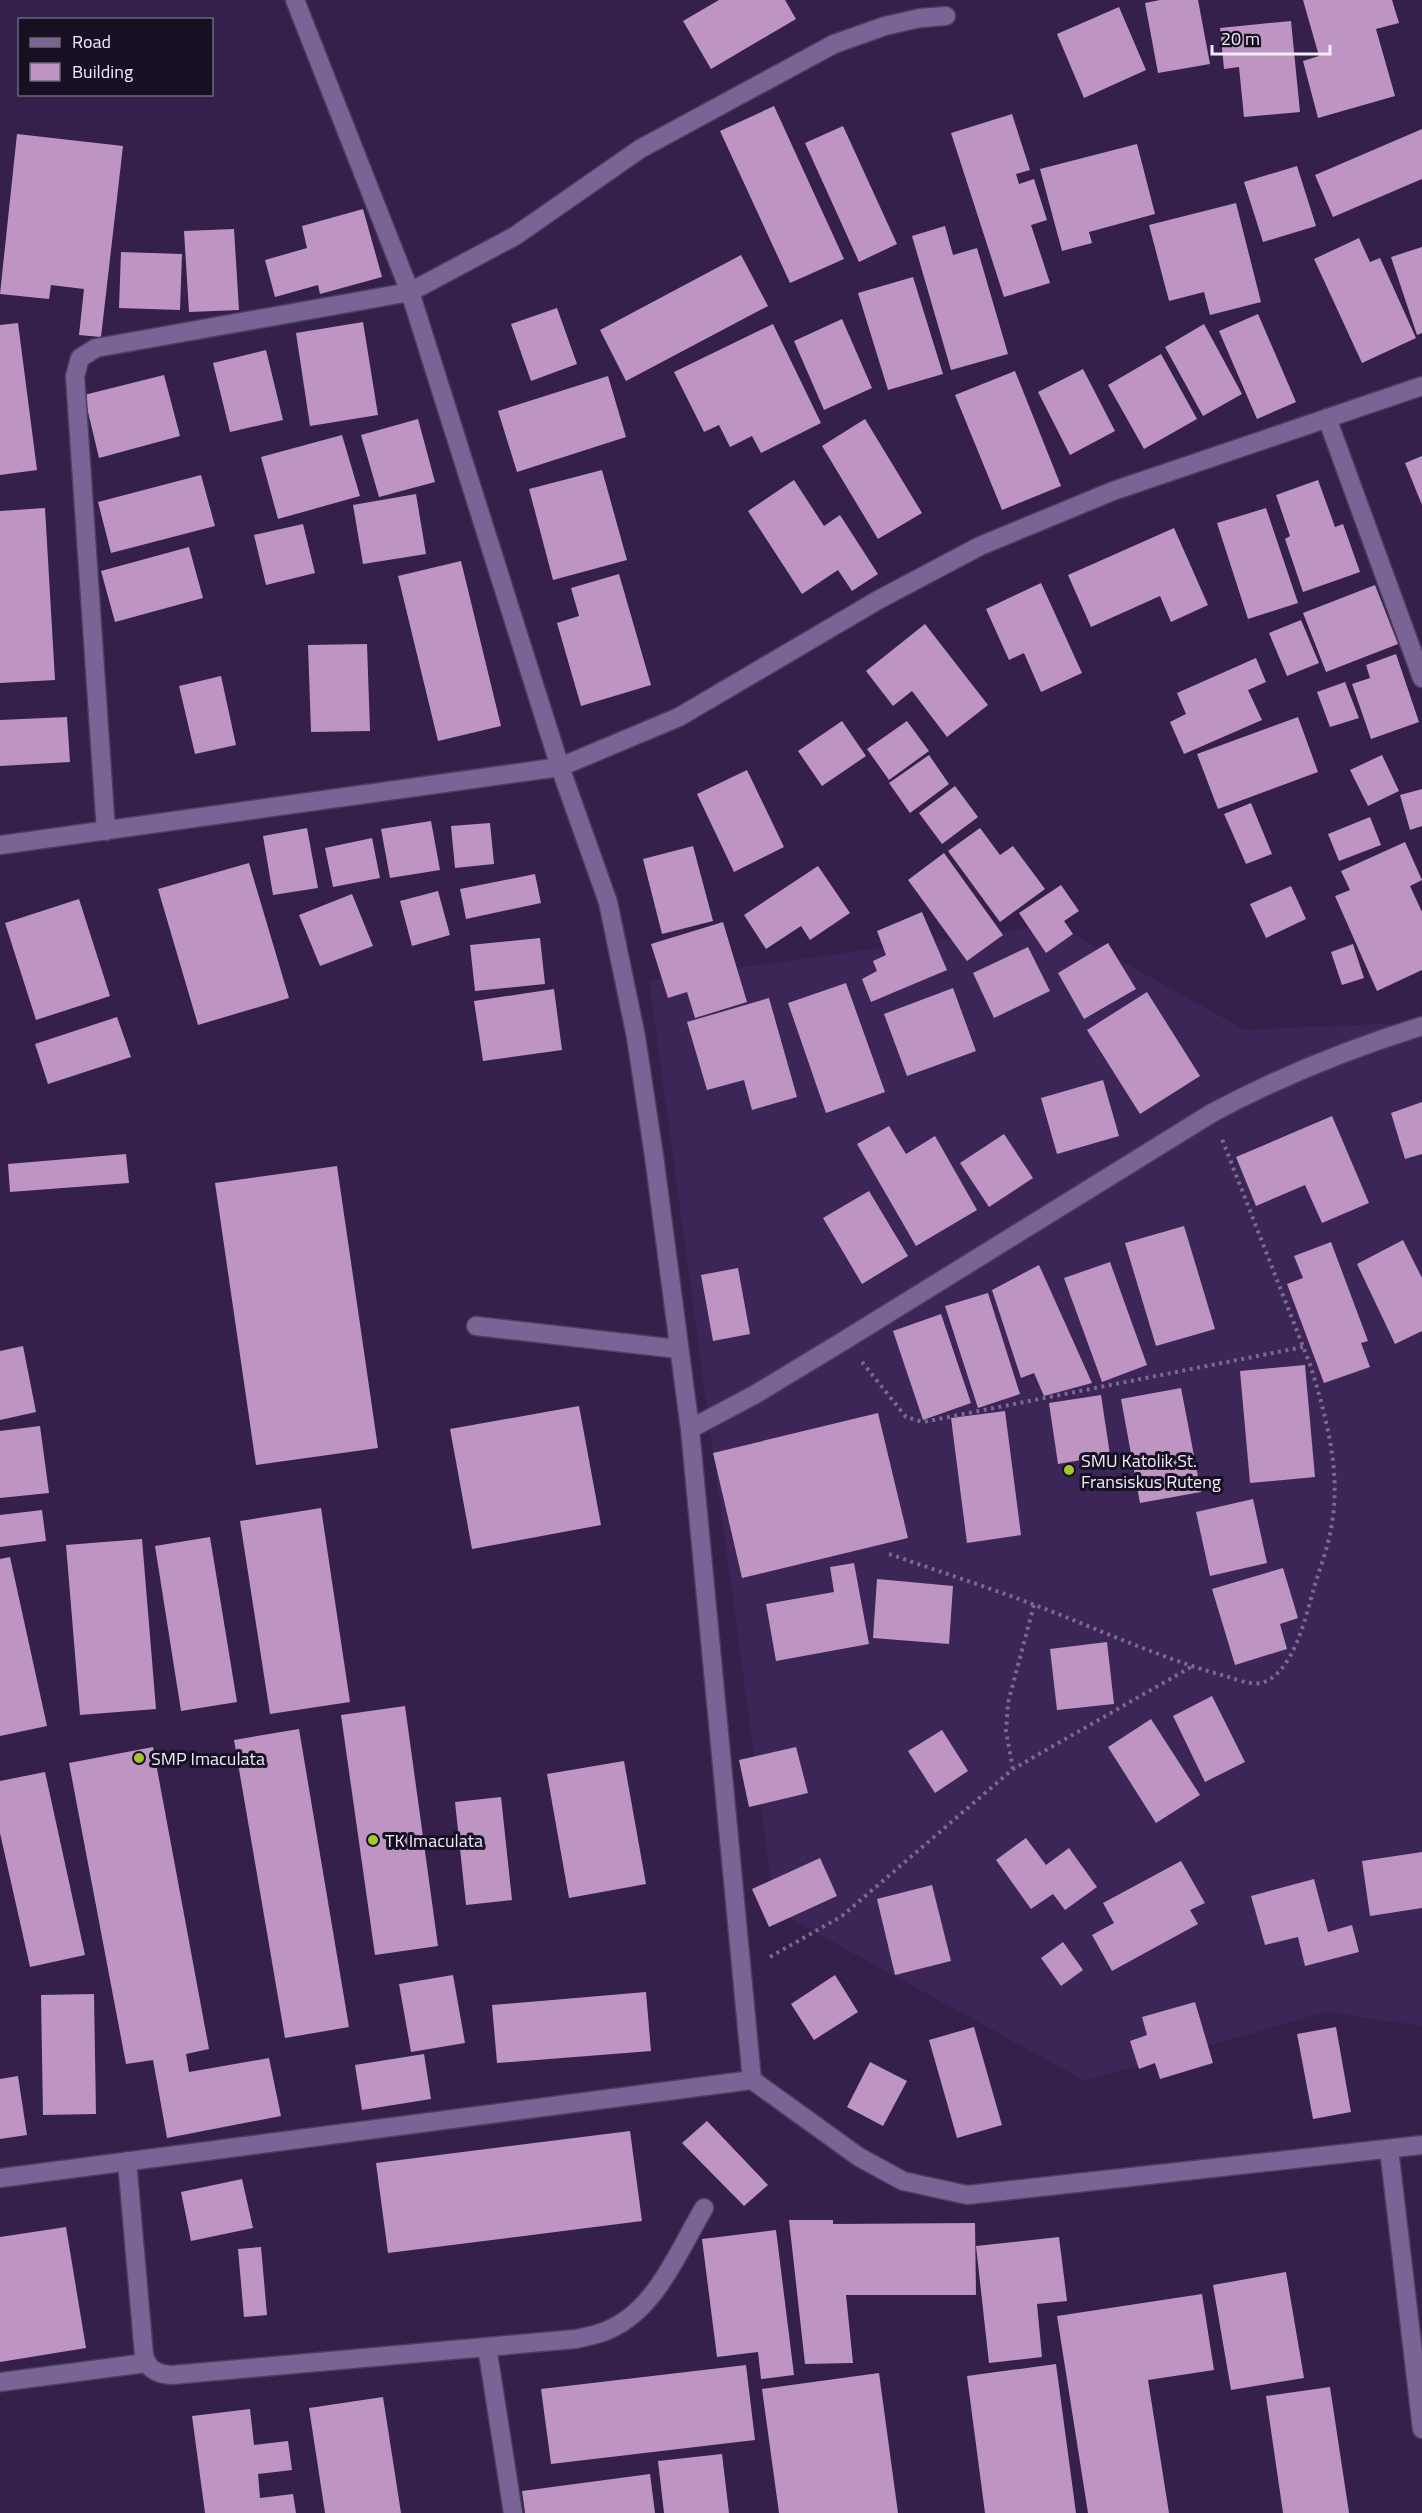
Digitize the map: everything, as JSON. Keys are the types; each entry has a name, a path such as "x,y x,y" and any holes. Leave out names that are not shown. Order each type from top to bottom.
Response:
{"street":[{"path":"296,0 410,292 560,767 608,902 636,1037 690,1429 752,2080"},
{"path":"106,831 75,376 80,358 96,348 410,292 515,236 640,150 834,44 885,26 920,18 946,16"},
{"path":"0,845 560,767 679,717 878,600 980,546 1113,491 1422,386"},
{"path":"1327,418 1422,678"},
{"path":"690,1429 754,1395 845,1340 1212,1113 1262,1087 1356,1046 1422,1026"},
{"path":"476,1326 678,1349"},
{"path":"0,2178 752,2080 859,2157 903,2181 967,2195 1422,2145"},
{"path":"1389,2149 1422,2429"},
{"path":"127,2161 146,2363 157,2373 172,2375 576,2339 604,2332 623,2323 639,2310 656,2289 704,2208"},
{"path":"487,2347 513,2513"},
{"path":"0,2382 146,2363"}],"path":[{"path":"889,1554 1034,1605 1191,1667 1249,1683 1260,1683 1273,1677 1283,1668 1305,1619 1332,1524 1336,1493 1321,1400 1303,1347 1212,1113"},
{"path":"845,1340 906,1417 922,1422 1303,1347"},
{"path":"1013,1769 1006,1731 1008,1703 1034,1605"},
{"path":"741,1974 842,1916 1013,1769 1191,1667"}],"shaded area":[{"name":"SMU Katolik St. Fransiskus Ruteng","path":"1055,924 1245,1030 1422,1022 1422,2026 1326,2012 1085,2081 775,1910 649,980"}],"building":[{"path":"719,0 785,0 796,19 711,69 683,21"},
{"path":"1160,0 1198,0 1210,64 1158,73 1145,3"},
{"path":"1303,0 1392,0 1399,23 1376,29 1395,96 1318,118 1303,61 1319,56"},
{"path":"1119,7 1146,70 1084,98 1057,34"},
{"path":"1291,21 1300,112 1244,117 1239,67 1224,69 1220,28"},
{"path":"774,106 844,259 790,283 720,131"},
{"path":"1012,114 1030,170 1016,174 1019,184 1034,179 1047,220 1031,225 1050,283 1004,297 951,133"},
{"path":"843,126 897,244 859,262 805,143"},
{"path":"1422,129 1422,179 1333,217 1315,175"},
{"path":"17,134 123,146 101,337 79,335 84,289 51,285 49,299 0,294"},
{"path":"1137,144 1155,214 1089,232 1092,243 1062,251 1040,169"},
{"path":"1297,166 1316,226 1263,242 1244,182"},
{"path":"1236,203 1261,302 1210,315 1204,292 1169,301 1149,225"},
{"path":"363,209 382,277 320,294 318,285 275,297 265,260 307,248 302,226"},
{"path":"945,226 953,255 977,248 1008,354 951,370 912,236"},
{"path":"234,229 239,310 189,312 184,231"},
{"path":"1359,238 1370,262 1380,258 1416,338 1362,363 1314,259"},
{"path":"1422,247 1422,333 1417,335 1391,257"},
{"path":"121,252 182,254 180,310 119,308"},
{"path":"741,255 768,306 626,381 600,330"},
{"path":"913,277 943,374 888,390 858,293"},
{"path":"557,308 577,364 531,381 511,324"},
{"path":"1258,314 1296,402 1257,419 1219,331"},
{"path":"842,319 872,388 824,410 794,341"},
{"path":"363,322 378,415 310,426 296,333"},
{"path":"18,323 37,470 0,475 0,325"},
{"path":"773,324 821,423 761,453 752,436 730,447 719,425 704,432 674,372"},
{"path":"1204,324 1242,394 1203,416 1165,347"},
{"path":"266,350 283,420 230,432 213,363"},
{"path":"1161,354 1197,419 1144,449 1108,385"},
{"path":"1083,369 1115,431 1070,455 1038,392"},
{"path":"1015,371 1061,486 1002,510 955,395"},
{"path":"164,375 180,436 99,458 84,395"},
{"path":"608,376 626,437 517,472 498,411"},
{"path":"418,419 435,482 379,497 361,435"},
{"path":"865,419 922,513 878,539 822,446"},
{"path":"342,435 360,496 278,519 261,457"},
{"path":"1422,456 1422,505 1405,463"},
{"path":"602,470 627,560 553,580 529,489"},
{"path":"201,475 215,526 111,553 98,502"},
{"path":"794,480 824,526 840,515 878,574 852,591 838,570 802,594 748,511"},
{"path":"1318,480 1335,527 1343,524 1360,572 1303,592 1285,539 1290,536 1276,495"},
{"path":"416,494 426,554 363,564 353,505"},
{"path":"45,508 55,680 0,683 0,511"},
{"path":"1266,508 1298,603 1248,619 1217,523"},
{"path":"303,524 315,573 266,585 254,535"},
{"path":"1174,528 1208,605 1171,622 1160,596 1091,627 1068,575"},
{"path":"189,547 203,598 115,622 101,571"},
{"path":"461,561 501,726 438,741 398,576"},
{"path":"619,574 651,685 581,706 557,623 579,616 571,588"},
{"path":"1041,583 1082,673 1041,692 1024,653 1009,660 986,609"},
{"path":"1375,585 1398,644 1326,672 1303,613"},
{"path":"1301,620 1319,663 1287,676 1269,633"},
{"path":"925,624 988,705 947,737 912,691 893,706 866,671"},
{"path":"367,644 370,731 311,732 308,645"},
{"path":"1396,654 1419,722 1371,739 1352,684 1370,678 1366,665"},
{"path":"1256,658 1266,682 1248,690 1262,720 1184,754 1170,722 1186,714 1177,693"},
{"path":"221,676 236,745 195,754 179,686"},
{"path":"1345,682 1359,718 1330,727 1317,692"},
{"path":"67,717 70,762 0,766 0,720"},
{"path":"1298,717 1318,772 1218,809 1197,754"},
{"path":"842,721 866,756 822,786 798,751"},
{"path":"907,721 929,751 889,780 867,749"},
{"path":"929,755 949,784 910,813 889,783"},
{"path":"1382,755 1399,791 1368,806 1350,770"},
{"path":"747,770 784,847 734,872 697,794"},
{"path":"955,786 978,817 942,844 919,813"},
{"path":"1422,789 1422,826 1410,830 1400,795"},
{"path":"1251,803 1272,854 1246,864 1224,814"},
{"path":"1370,817 1381,845 1339,861 1328,834"},
{"path":"431,821 440,870 390,878 381,829"},
{"path":"490,823 494,864 455,868 451,826"},
{"path":"307,828 318,888 273,895 263,836"},
{"path":"980,828 1000,855 1013,846 1045,889 1000,922 948,851"},
{"path":"372,838 380,878 333,887 325,848"},
{"path":"1405,842 1422,880 1410,886 1422,912 1422,970 1377,991 1335,896 1350,890 1341,871"},
{"path":"693,846 713,921 662,934 643,859"},
{"path":"944,853 1003,935 967,961 908,880"},
{"path":"249,863 289,998 198,1025 158,889"},
{"path":"818,866 850,913 810,940 801,926 766,949 744,915"},
{"path":"535,874 541,903 466,919 460,889"},
{"path":"1061,885 1079,911 1064,921 1073,934 1046,953 1019,913"},
{"path":"1291,886 1306,919 1266,938 1250,904"},
{"path":"438,891 450,935 412,946 400,901"},
{"path":"352,894 373,946 320,966 299,915"},
{"path":"79,899 110,996 36,1020 5,923"},
{"path":"922,912 947,970 871,1002 862,979 877,971 873,961 886,955 877,931"},
{"path":"723,922 747,1002 695,1018 687,992 668,998 651,944"},
{"path":"540,938 545,984 475,991 470,945"},
{"path":"1108,943 1136,989 1084,1019 1058,973"},
{"path":"1353,944 1364,978 1342,985 1331,952"},
{"path":"1028,947 1050,991 994,1018 973,973"},
{"path":"846,983 885,1092 826,1113 788,1003"},
{"path":"953,988 976,1051 907,1076 884,1014"},
{"path":"554,989 562,1050 483,1061 474,1001"},
{"path":"1147,992 1200,1076 1140,1114 1087,1030"},
{"path":"769,998 797,1097 752,1110 744,1080 707,1090 687,1022"},
{"path":"117,1017 131,1057 48,1084 35,1044"},
{"path":"1103,1080 1119,1136 1057,1154 1041,1098"},
{"path":"1422,1102 1422,1154 1405,1159 1391,1113"},
{"path":"1332,1116 1369,1203 1322,1223 1305,1185 1256,1206 1236,1157"},
{"path":"889,1126 906,1154 935,1136 977,1210 916,1246 857,1144"},
{"path":"1004,1134 1033,1178 989,1207 960,1163"},
{"path":"126,1154 129,1183 10,1192 8,1164"},
{"path":"337,1166 378,1448 256,1465 215,1183"},
{"path":"869,1191 908,1256 862,1284 823,1218"},
{"path":"1184,1226 1215,1329 1156,1346 1125,1243"},
{"path":"1403,1240 1422,1278 1422,1331 1395,1344 1357,1264"},
{"path":"1331,1242 1368,1341 1361,1343 1370,1367 1324,1383 1287,1284 1303,1278 1294,1256"},
{"path":"1110,1262 1147,1365 1102,1382 1064,1278"},
{"path":"1039,1265 1092,1383 1044,1396 1034,1373 1021,1378 992,1290"},
{"path":"738,1268 750,1334 713,1341 701,1275"},
{"path":"988,1293 1020,1394 978,1408 945,1306"},
{"path":"941,1314 971,1403 923,1420 893,1331"},
{"path":"23,1346 36,1412 0,1420 0,1351"},
{"path":"1305,1365 1315,1477 1250,1483 1240,1371"},
{"path":"1181,1388 1201,1492 1140,1503 1121,1399"},
{"path":"1101,1395 1110,1455 1058,1464 1049,1403"},
{"path":"579,1406 601,1525 472,1549 450,1429"},
{"path":"1005,1411 1021,1535 967,1543 951,1418"},
{"path":"878,1413 908,1538 742,1578 713,1453"},
{"path":"40,1426 49,1493 0,1498 0,1431"},
{"path":"1253,1499 1267,1563 1210,1576 1196,1512"},
{"path":"321,1508 350,1702 270,1714 240,1521"},
{"path":"42,1510 46,1541 0,1547 0,1515"},
{"path":"210,1537 237,1702 181,1711 155,1546"},
{"path":"142,1539 156,1709 80,1715 66,1545"},
{"path":"10,1557 47,1726 0,1736 0,1559"},
{"path":"854,1563 869,1644 776,1661 766,1604 834,1592 830,1567"},
{"path":"1283,1568 1298,1618 1280,1624 1287,1649 1235,1665 1212,1589"},
{"path":"877,1579 953,1586 949,1644 873,1638"},
{"path":"1107,1642 1114,1704 1057,1710 1050,1649"},
{"path":"1212,1696 1245,1762 1205,1782 1173,1716"},
{"path":"405,1706 438,1946 375,1955 341,1715"},
{"path":"1151,1719 1200,1795 1156,1823 1108,1747"},
{"path":"299,1729 349,2027 285,2038 234,1740"},
{"path":"942,1730 968,1771 935,1793 908,1751"},
{"path":"153,1747 209,2049 186,2054 189,2072 269,2058 281,2116 167,2138 153,2060 126,2064 69,1763"},
{"path":"796,1747 808,1793 749,1807 739,1760"},
{"path":"624,1761 646,1884 569,1898 547,1774"},
{"path":"45,1772 85,1955 30,1967 0,1833 0,1781"},
{"path":"501,1797 512,1900 466,1905 455,1802"},
{"path":"1026,1838 1046,1865 1069,1848 1097,1887 1065,1910 1053,1894 1031,1909 996,1860"},
{"path":"1422,1852 1422,1908 1370,1916 1362,1861"},
{"path":"820,1858 837,1896 769,1927 752,1889"},
{"path":"1181,1861 1205,1903 1190,1910 1198,1924 1112,1971 1092,1935 1114,1923 1103,1903"},
{"path":"1314,1879 1328,1932 1352,1925 1359,1952 1305,1966 1298,1937 1265,1945 1251,1896"},
{"path":"932,1885 951,1961 895,1975 877,1899"},
{"path":"1063,1942 1083,1970 1061,1986 1041,1958"},
{"path":"453,1975 465,2043 411,2052 399,1984"},
{"path":"835,1975 858,2012 814,2040 791,2004"},
{"path":"646,1992 651,2051 497,2063 492,2005"},
{"path":"94,1994 96,2114 43,2115 41,1995"},
{"path":"1195,2002 1213,2063 1160,2079 1155,2063 1139,2069 1130,2041 1147,2035 1142,2017"},
{"path":"974,2027 1002,2125 957,2138 929,2040"},
{"path":"1336,2027 1351,2112 1313,2119 1297,2034"},
{"path":"424,2054 431,2099 362,2110 355,2065"},
{"path":"870,2062 907,2081 883,2126 847,2107"},
{"path":"18,2076 27,2135 0,2139 0,2079"},
{"path":"707,2121 768,2185 744,2206 682,2143"},
{"path":"630,2131 642,2221 388,2253 376,2163"},
{"path":"242,2179 253,2228 191,2241 181,2192"},
{"path":"789,2220 833,2220 833,2224 975,2223 976,2295 846,2295 853,2363 805,2364"},
{"path":"66,2227 86,2348 0,2362 0,2237"},
{"path":"776,2230 794,2375 761,2379 758,2352 717,2357 702,2239"},
{"path":"1059,2237 1067,2301 1037,2304 1042,2357 989,2363 976,2246"},
{"path":"261,2247 267,2315 244,2317 238,2249"},
{"path":"1286,2272 1304,2378 1231,2390 1213,2285"},
{"path":"1202,2294 1214,2370 1148,2380 1169,2513 1088,2513 1057,2316"},
{"path":"1056,2364 1076,2513 985,2513 967,2376"},
{"path":"746,2365 755,2440 551,2464 541,2389"},
{"path":"879,2373 898,2513 779,2513 762,2389"},
{"path":"1330,2387 1349,2513 1283,2513 1266,2396"},
{"path":"383,2397 401,2513 325,2513 309,2408"},
{"path":"250,2409 254,2445 288,2441 292,2470 258,2474 260,2498 293,2494 296,2513 205,2513 192,2416"},
{"path":"722,2454 729,2513 664,2513 658,2461"},
{"path":"650,2474 655,2513 525,2513 522,2491"}],"place":[{"name":"SMU Katolik St. Fransiskus Ruteng","path":"1069,1470"},
{"name":"SMP Imaculata","path":"139,1758"},
{"name":"TK Imaculata","path":"373,1840"}]}
